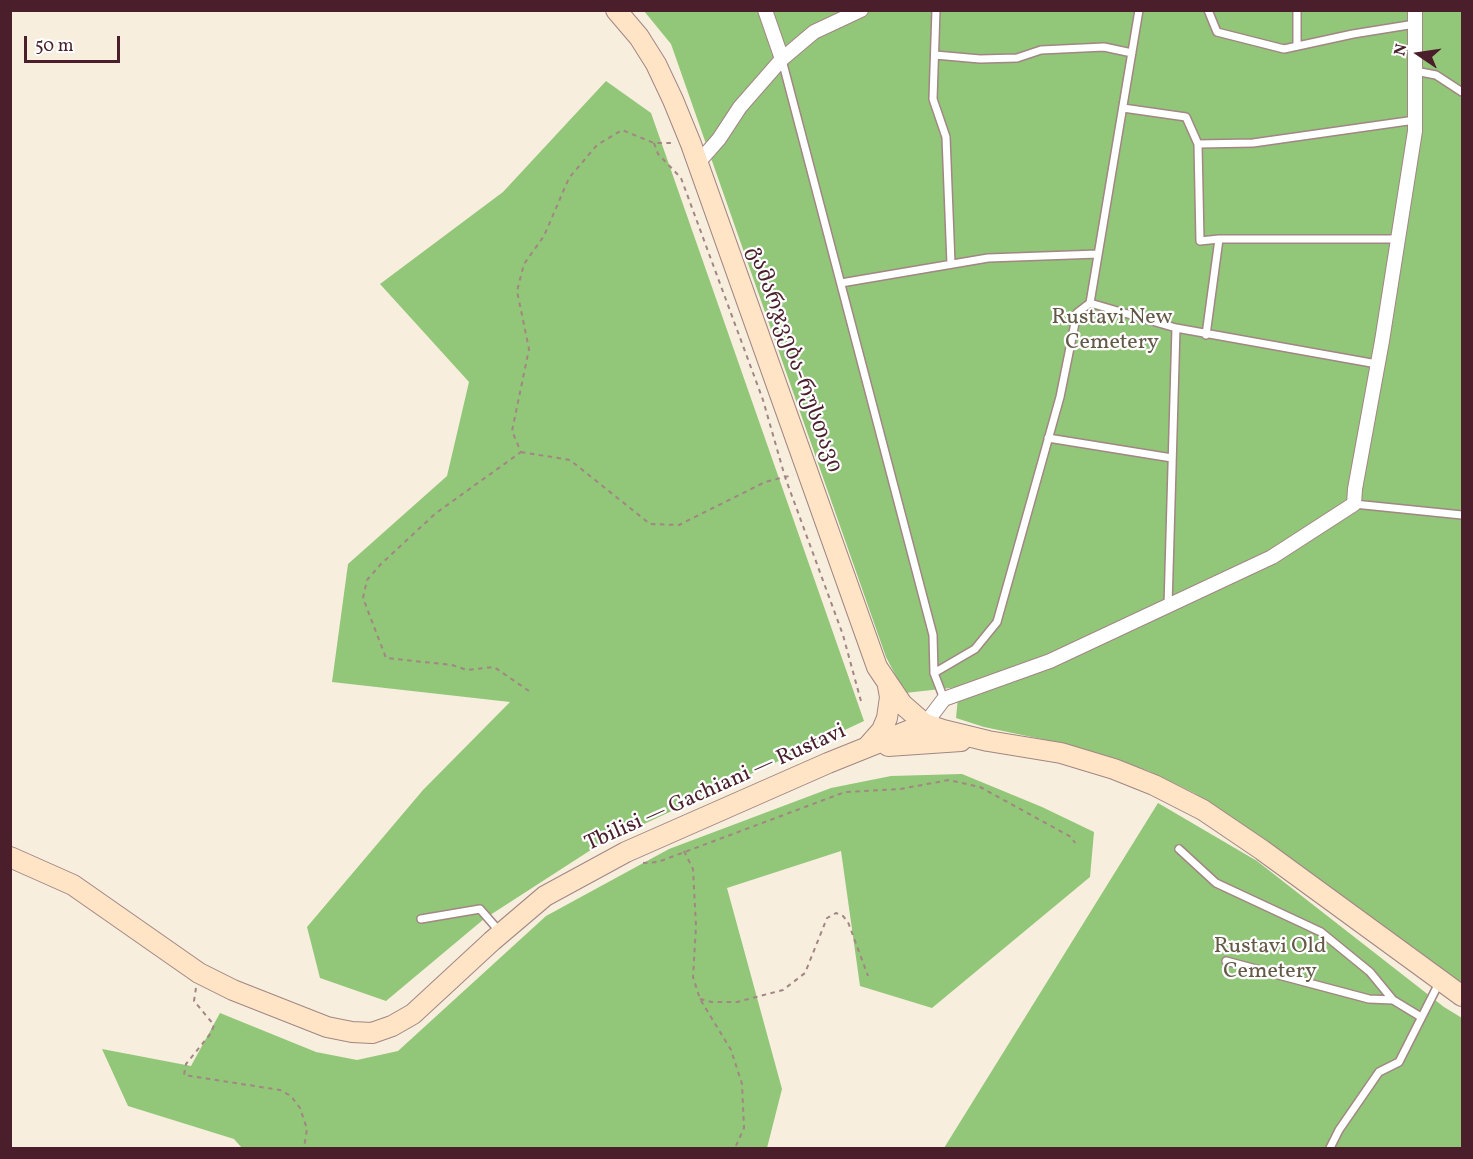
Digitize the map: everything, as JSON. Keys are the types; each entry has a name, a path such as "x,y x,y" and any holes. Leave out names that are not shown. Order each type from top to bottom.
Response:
{"main road":[{"name":"გამარჯვება-რუსთავი","path":"616,10 639,37 656,64 691,144 877,667 902,704 925,724"},
{"path":"865,750 882,730 887,717 890,697 888,686"},
{"path":"925,724 962,736 1061,753 1114,769 1154,785 1203,810 1287,868 1462,996"},
{"name":"Tbilisi — Gachiani — Rustavi","path":"10,857 73,885 199,973 233,990 327,1027 372,1033 392,1026 413,1014 545,896 626,852 828,763 925,724"},
{"path":"865,750 902,744 988,741"}],"street":[{"path":"765,10 782,59"},
{"path":"697,164 719,139 740,107 782,59 814,32 861,10"},
{"path":"925,724 944,699 1050,661 1272,557 1354,504 1375,386 1415,120 1415,17"}],"lane":[{"path":"936,10 933,99 946,137 951,264"},
{"path":"934,673 975,649 997,622 1060,397 1077,313 1090,303 1139,10"},
{"path":"1208,10 1217,32 1284,49 1353,34 1415,17"},
{"path":"1297,10 1297,46"},
{"path":"935,56 980,59 1017,58 1041,50 1104,47 1132,53"},
{"path":"782,59 933,635 934,673 944,699"},
{"path":"1415,71 1436,75 1462,92"},
{"path":"1123,108 1186,117 1198,144 1200,241 1398,238"},
{"path":"1198,144 1253,143 1415,120"},
{"path":"1206,334 1219,239"},
{"path":"841,283 988,258 1098,254"},
{"path":"1090,303 1176,328 1377,364"},
{"path":"1168,606 1176,328"},
{"path":"1048,438 1172,458"},
{"path":"1354,504 1462,515"},
{"path":"1179,849 1216,883 1321,932 1370,972 1393,1000 1421,1017"},
{"path":"421,919 480,909 501,933"},
{"path":"1226,961 1369,999 1393,1000"},
{"path":"1330,1149 1339,1130 1379,1072 1399,1062 1440,981"}],"path":[{"path":"520,452 512,430 529,349 517,291 524,264 544,236 569,178 597,144 622,130 654,143 691,144"},
{"path":"654,143 658,154 681,178 763,400 784,477 843,635 862,705"},
{"path":"529,691 494,667 467,670 452,665 386,658 363,598 367,580 436,513 520,452 570,460 650,524 679,525 765,482 807,472"},
{"path":"638,863 658,862 845,792 900,789 949,780 980,787 1071,837 1076,843"},
{"path":"684,851 693,869 693,904 696,926 693,977 700,999 731,1050 742,1083 744,1128 735,1149"},
{"path":"700,999 712,1002 737,1002 783,990 805,973 826,918 836,913 848,922 868,976"},
{"path":"199,973 194,1001 213,1025 211,1033 186,1064 184,1075 280,1090 291,1096 300,1108 307,1129 304,1149"}],"green space":[{"name":"Rustavi New Cemetery","path":"644,11 1462,11 1462,983 1326,884 1194,793 1149,771 1065,744 984,727 956,718 959,687 905,693 886,657 671,44"},
{"path":"606,81 651,113 864,721 597,846 484,919 386,1001 320,978 307,927 423,790 510,702 332,682 348,564 447,476 469,382 380,284 503,192"},
{"path":"962,774 1042,807 1094,832 1090,877 932,1008 860,986 841,851 727,888 782,1089 767,1148 242,1148 234,1139 128,1106 102,1049 191,1066 220,1013 316,1052 357,1060 398,1051 546,916 669,849 831,788 891,776"},
{"name":"Rustavi Old Cemetery","path":"1158,803 1257,861 1444,1007 1462,1018 1462,1148 944,1148"}]}
